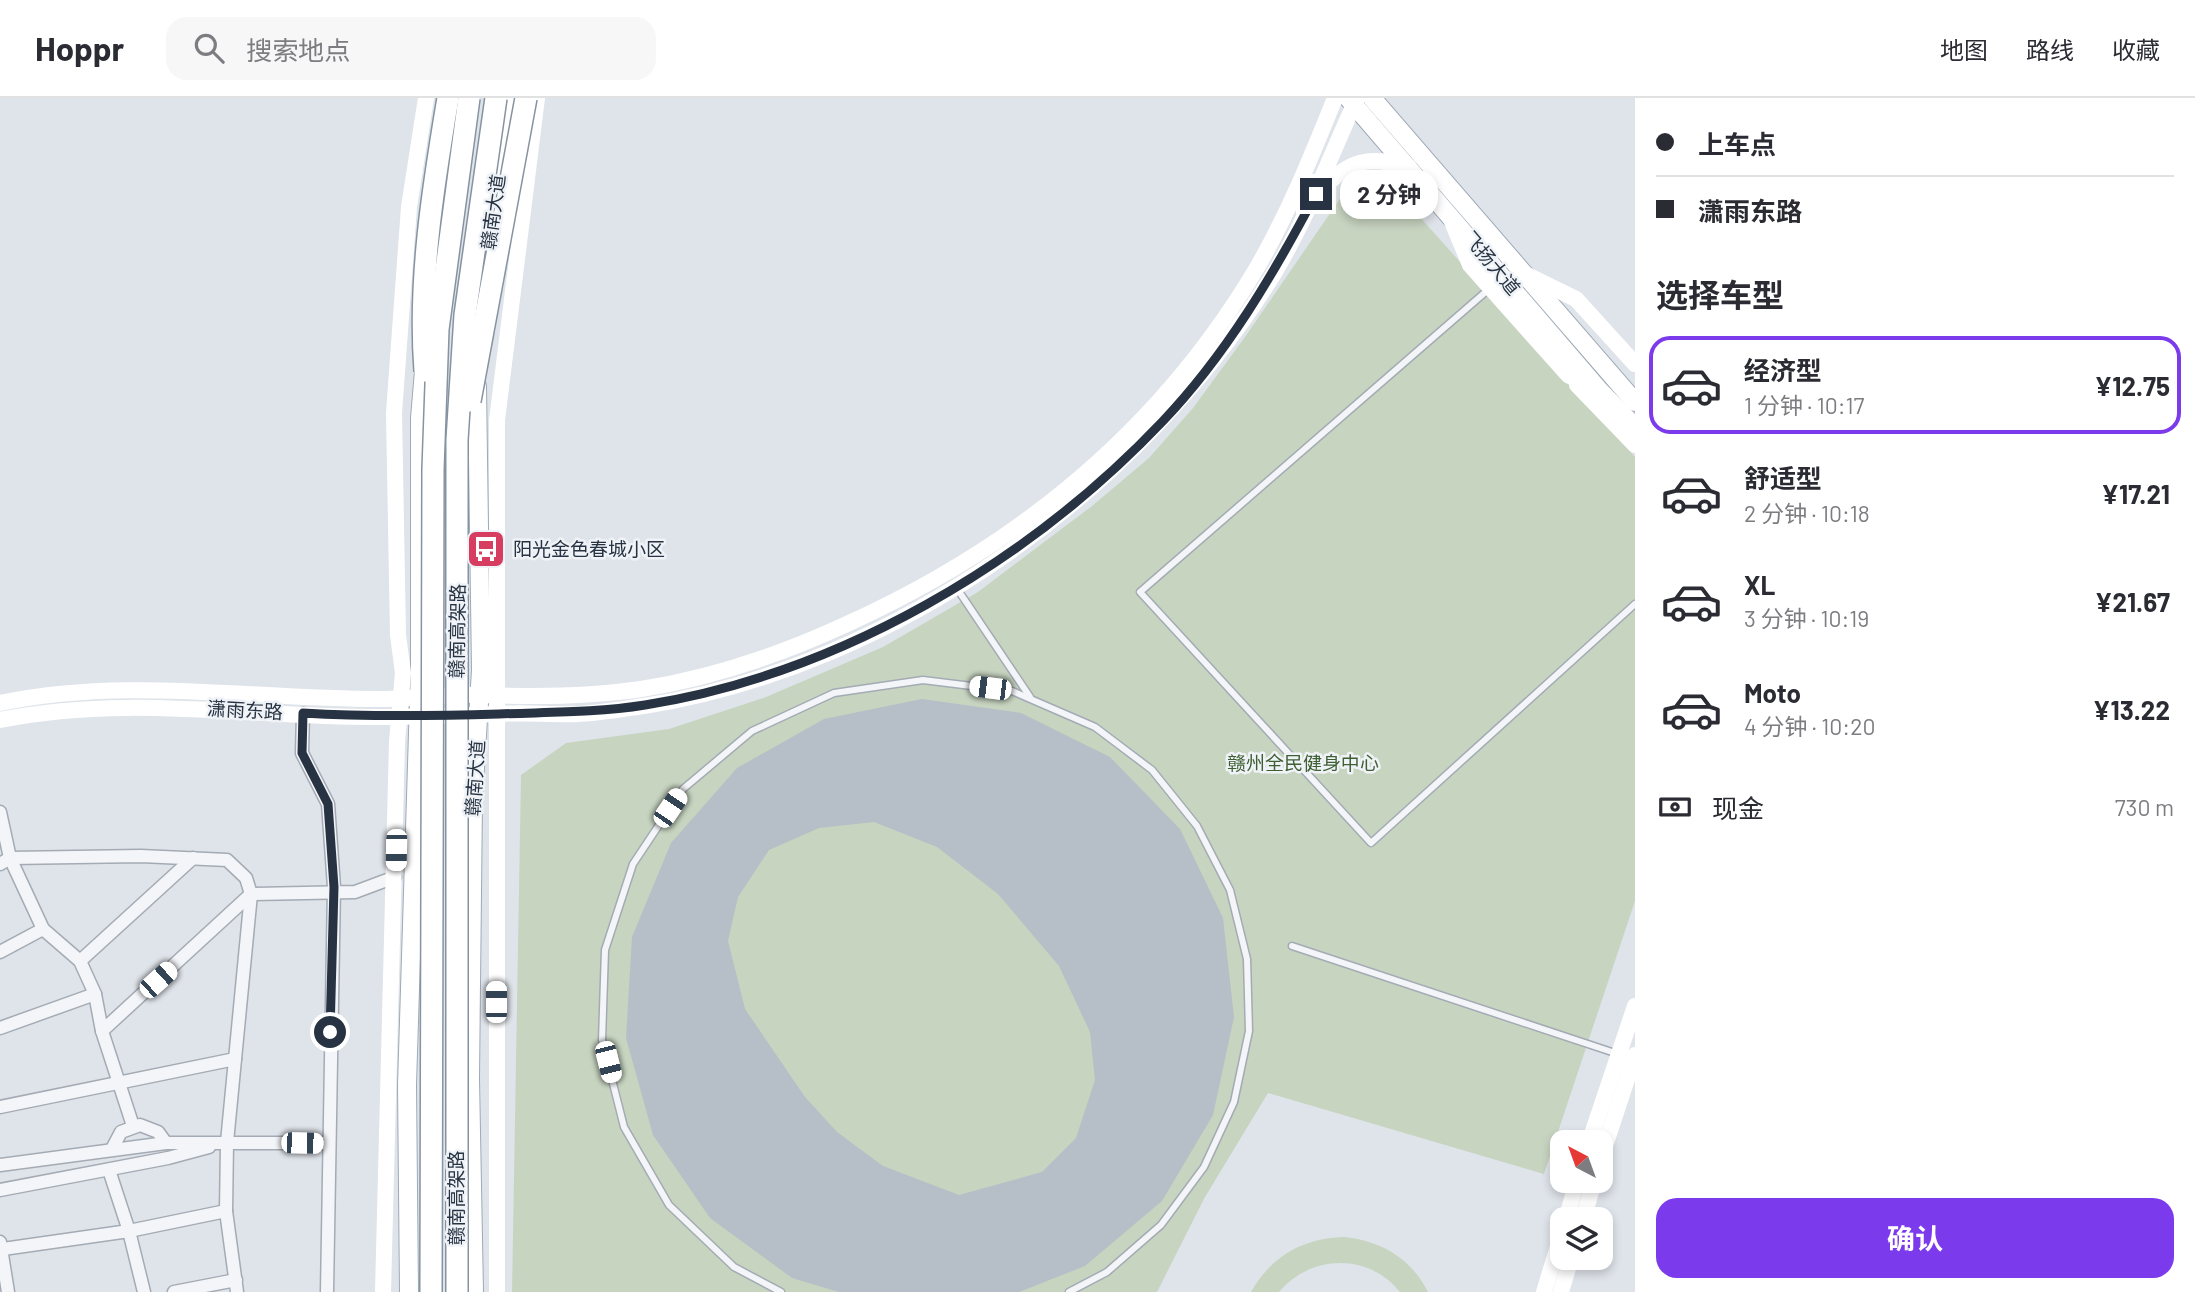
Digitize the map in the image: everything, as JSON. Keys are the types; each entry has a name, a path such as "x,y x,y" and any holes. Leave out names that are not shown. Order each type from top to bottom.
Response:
{"highway":[{"path":"433,469 422,326 437,163 448,98"},
{"name":"赣南高架路","path":"431,1292 433,469 438,329 469,98"},
{"name":"赣南高架路","path":"457,1292 457,468 465,315 496,98"},
{"path":"457,468 496,276 526,98"}],"main road":[{"path":"411,698 403,673 398,635 394,413 409,208 426,98"},
{"path":"409,1292 407,1086 410,717 420,418 438,209 454,98"},
{"name":"赣南大道","path":"474,1292 470,1038 472,800 488,715 481,670 477,413 479,311 510,98"},
{"path":"487,695 496,419 537,98"},
{"name":"潇雨东路","path":"0,703 38,696 121,690 411,698 578,696 642,689 731,668 817,638 890,605 1001,541 1056,500 1152,409 1209,338 1258,266 1299,186 1335,98"},
{"name":"飞扬大道","path":"1372,98 1635,402"},
{"name":"潇雨东路","path":"0,720 31,714 113,707 410,717 580,714 646,705 703,693 781,669 899,618 1007,554 1062,513 1163,421 1221,351 1274,274 1316,194 1353,100"},
{"name":"飞扬大道","path":"1353,100 1600,391 1635,427"},
{"path":"1316,194 1350,166 1365,159 1385,160 1409,167"},
{"path":"1445,207 1470,265 1568,376 1635,445"},
{"path":"1522,273 1576,299 1635,364"},
{"path":"1568,376 1600,391"},
{"path":"488,715 497,1292"},
{"path":"383,1292 397,742 410,717"},
{"path":"1609,1130 1624,1081 1635,1006"},
{"path":"1596,1130 1624,1081"},
{"path":"1544,1292 1551,1270"},
{"path":"1561,1292 1567,1270"}],"street":[{"path":"303,713 302,753 328,804 333,893 327,1143 327,1292"},
{"path":"0,812 5,861 43,929 80,961 94,994 102,1031 133,1126"},
{"path":"5,861 193,858 227,860 246,878 251,894 227,1142 226,1211 237,1286 174,1292"},
{"path":"80,961 193,858"},
{"path":"102,1031 251,894 355,892 395,877"},
{"path":"0,952 43,929"},
{"path":"0,1028 94,994"},
{"path":"0,1107 120,1080 235,1059"},
{"path":"111,1149 117,1136 133,1126 153,1128 166,1143"},
{"path":"0,1190 109,1170 227,1142"},
{"path":"0,1165 166,1143 327,1143"},
{"path":"109,1170 129,1231 144,1292"},
{"path":"8,1292 2,1246 129,1231 226,1211"}],"lane":[{"path":"1490,287 1140,592 1371,843 1635,604"},
{"path":"955,586 1031,699"},
{"path":"781,1292 734,1267 669,1205 624,1127 602,1040 605,950 633,864 683,789 752,731 834,693 923,680 1012,691 1095,727 1152,770 1197,826 1230,890 1247,959 1246,1043 1234,1102 1205,1167 1161,1225 1107,1272 1069,1292"},
{"path":"1292,946 1627,1055"}],"green space":[{"name":"赣州全民健身中心","path":"1372,184 1401,196 1635,457 1635,901 1559,1130 1550,1130 1550,1156 1544,1174 1268,1093 1205,1197 1157,1292 512,1292 521,775 566,743 669,729 766,697 883,647 978,592 1092,506 1149,458 1193,408 1344,193"},
{"path":"1344,1237 1358,1239 1394,1253 1413,1270 1428,1292 1400,1292 1373,1270 1340,1263 1307,1270 1292,1279 1279,1292 1251,1292 1268,1268 1290,1251 1315,1241"}],"building":[{"path":"922,699 1021,713 1110,757 1180,829 1223,918 1234,1017 1213,1115 1162,1201 1085,1266 1019,1292 839,1292 792,1278 710,1218 653,1135 626,1038 632,937 671,843 737,768 824,719","holes":["874,822 937,847 998,894 1059,966 1090,1032 1095,1080 1076,1138 1042,1172 959,1195 883,1166 837,1132 805,1097 745,1009 728,941 738,897 769,850 819,828"]}],"place":[{"name":"阳光金色春城小区","path":"486,549"}],"route":[{"path":"330,1032 334,887 328,804 302,753 303,713 380,718 580,714 646,705 692,696 781,669 899,618 1007,554 1062,513 1163,421 1221,351 1274,274 1316,194"}]}
